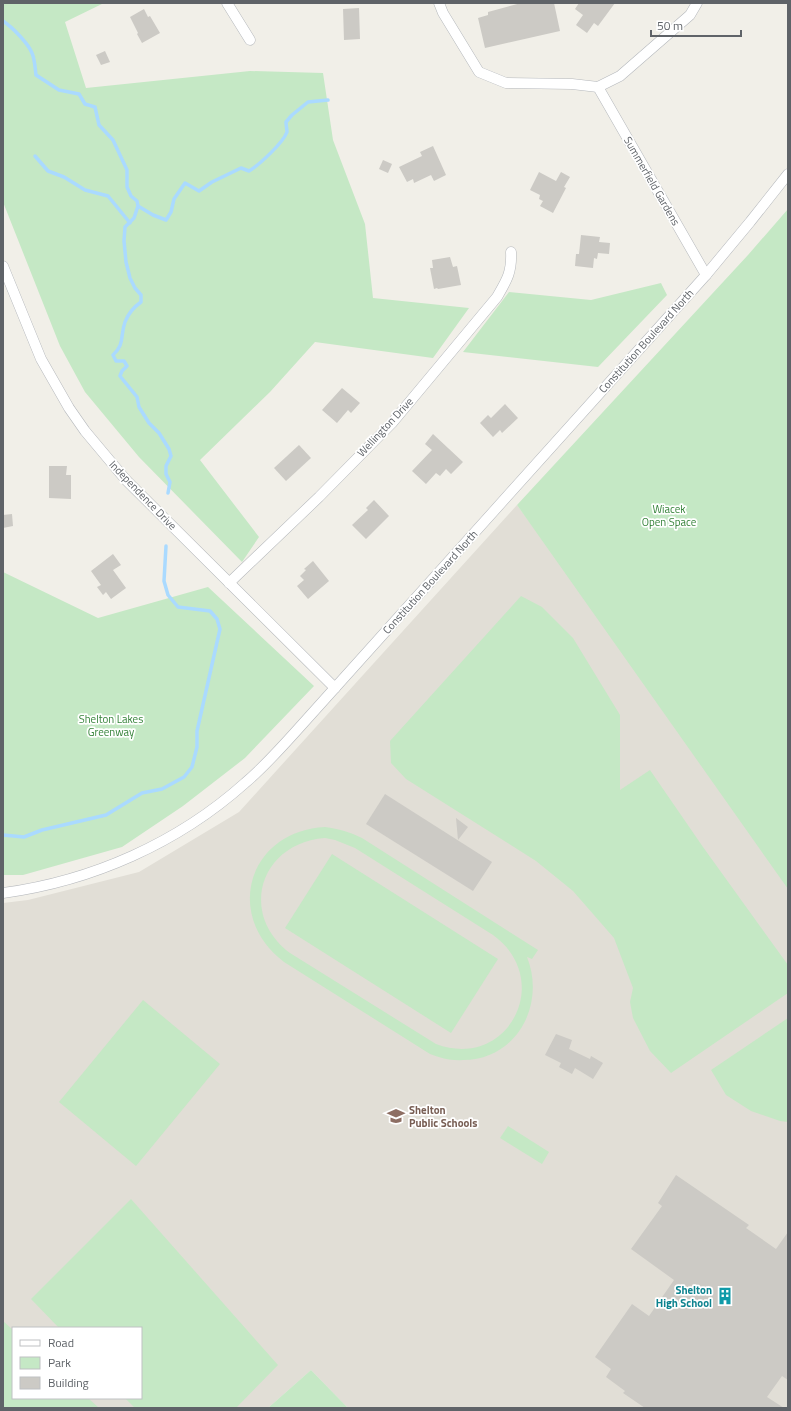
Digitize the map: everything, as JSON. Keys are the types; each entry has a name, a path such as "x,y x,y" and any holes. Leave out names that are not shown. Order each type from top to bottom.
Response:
{"street":[{"path":"227,3 250,40"},
{"path":"439,3 443,13 479,72 506,83 572,84 598,87 620,76 690,15 697,3"},
{"name":"Summerfield Gardens","path":"598,87 706,274"},
{"name":"Constitution Boulevard North","path":"3,893 60,882 110,865 150,848 190,826 233,794 271,759 706,274 788,174"},
{"name":"Wellington Drive","path":"230,583 319,497 401,411 497,297 508,280 512,266 511,252"},
{"name":"Independence Drive","path":"3,266 41,359 69,408 85,431 126,480 335,688"}],"shaded area":[{"name":"Shelton Public Schools","path":"517,505 727,789 788,878 788,1408 348,1408 311,1370 268,1408 3,1408 3,903 28,900 139,872 239,812"}],"green space":[{"path":"3,3 104,3 65,22 86,88 250,71 323,73 333,140 365,224 373,298 469,308 433,358 315,342 270,392 200,460 259,537 242,562 139,457 85,392 60,346 3,202"},
{"name":"Wiacek Open Space","path":"788,209 788,889 517,505 748,255"},
{"path":"661,283 667,295 598,367 463,352 509,292 591,300"},
{"name":"Shelton Lakes Greenway","path":"3,572 98,618 208,587 314,686 245,758 183,806 122,847 23,875 3,875"},
{"path":"521,596 542,607 573,638 620,715 620,790 650,770 703,847 788,965 788,993 671,1073 650,1051 633,1018 630,1002 633,988 614,938 573,891 536,861 406,779 391,763 390,741"},
{"path":"325,827 344,831 362,838 538,950 532,959 527,957 532,975 533,993 529,1010 522,1026 512,1040 498,1051 482,1058 454,1060 430,1054 284,962 265,943 254,922 250,900 253,879 262,859 278,843 299,832","holes":["325,838 335,840 355,848 493,935 511,954 520,975 521,996 515,1016 502,1033 484,1045 462,1049 436,1044 290,953 274,937 264,919 261,901 264,883 272,866 285,853 303,843"]},
{"path":"332,854 498,959 451,1033 285,928"},
{"path":"143,1000 220,1064 136,1166 59,1102"},
{"path":"788,1018 788,1122 780,1121 751,1111 726,1095 711,1070"},
{"path":"508,1126 549,1152 542,1164 500,1138"},
{"path":"131,1199 278,1365 236,1408 135,1408 126,1399 142,1399 142,1327 58,1327 31,1299"},
{"path":"3,1321 12,1329 12,1399 89,1399 99,1408 3,1408"},
{"path":"311,1370 348,1408 268,1408"}],"building":[{"path":"521,3 554,3 560,31 485,48 478,18 488,15 488,12"},
{"path":"579,3 615,3 598,26 594,23 587,33 576,25 583,15 575,9"},
{"path":"359,8 360,39 344,40 343,9"},
{"path":"144,9 160,33 142,43 130,17"},
{"path":"105,51 110,62 101,65 96,55"},
{"path":"433,146 446,175 434,181 431,175 414,183 413,179 407,182 399,167 422,156 420,152"},
{"path":"383,160 392,164 388,173 379,169"},
{"path":"539,172 556,181 561,172 570,177 553,213 540,206 543,201 539,199 540,195 530,190"},
{"path":"581,235 600,237 599,242 610,243 609,254 598,253 597,259 594,258 593,268 575,266 576,254 579,254"},
{"path":"450,257 453,267 457,266 461,285 434,289 430,268 433,268 432,260"},
{"path":"342,388 360,403 351,413 348,410 337,423 322,410"},
{"path":"505,404 518,418 502,433 500,430 493,437 480,423 488,415 491,418"},
{"path":"433,434 463,462 451,474 446,469 440,476 436,473 426,484 412,471 432,450 425,444"},
{"path":"299,445 311,458 286,481 274,468"},
{"path":"49,466 67,466 66,475 71,475 71,499 49,498"},
{"path":"374,500 389,516 366,539 352,525 368,510 366,508"},
{"path":"12,514 13,526 3,528 3,515"},
{"path":"113,554 121,565 113,570 126,588 111,599 106,592 103,595 97,587 101,585 91,571"},
{"path":"313,561 329,581 308,599 297,586 304,580 300,576 306,570 304,569"},
{"path":"385,794 492,862 473,891 366,824"},
{"path":"456,818 468,827 458,840"},
{"path":"556,1034 572,1040 569,1049 590,1059 591,1056 603,1063 593,1079 575,1068 572,1074 559,1067 561,1063 545,1055"},
{"name":"Shelton High School","path":"676,1175 749,1225 746,1228 776,1249 788,1232 788,1380 782,1376 767,1397 784,1408 645,1408 623,1393 625,1391 606,1377 611,1369 595,1357 632,1304 649,1316 674,1280 631,1249 662,1206 658,1203"}],"waterway":[{"path":"3,21 11,27 30,49 34,58 36,75 59,90 79,94 85,104 95,107 99,125 113,140 127,170 127,187 131,196 137,201 138,206 134,218 125,227 124,241 126,262 130,278 135,288 141,295 141,302 126,319 121,343 113,355 116,361 124,361 127,366 122,371 120,376 137,397 139,407 169,449 171,456 166,466 166,474 170,482 168,493"},
{"path":"138,206 153,215 166,220 171,212 174,199 185,183 199,191 212,182 241,168 249,171 276,148 285,137 287,132 286,122 292,115 308,102 328,100"},
{"path":"35,156 48,171 64,177 85,190 108,196 130,223"},
{"path":"3,835 24,837 42,830 106,815 142,793 162,789 184,777 192,767 197,747 197,731 220,629 217,619 210,611 178,607 168,595 164,581 166,546"}],"place":[{"name":"Shelton Public Schools","path":"396,1116"},
{"name":"Shelton High School","path":"725,1296"}]}
